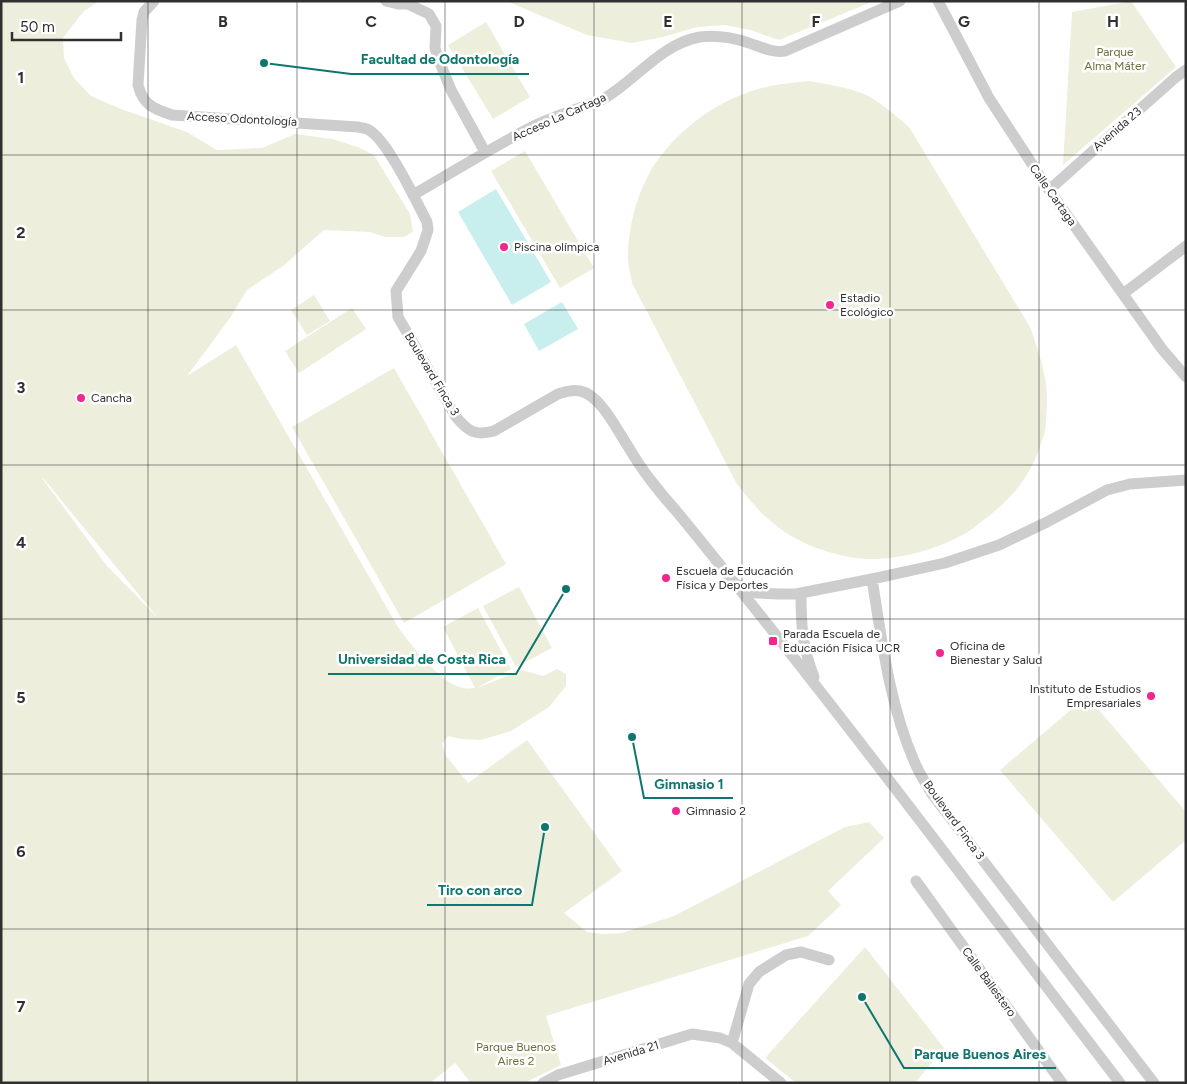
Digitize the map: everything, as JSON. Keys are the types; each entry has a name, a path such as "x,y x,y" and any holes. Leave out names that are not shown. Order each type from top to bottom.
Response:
{"street":[{"name":"Acceso Odontología","path":"154,1 144,12 142,20 138,85 140,93 149,105 172,115 348,126 369,130 379,139 390,154 413,196"},
{"path":"386,1 408,4 429,14 436,26 438,58 451,90 485,152"},
{"name":"Acceso La Cartaga","path":"413,196 485,152 548,119 605,98 672,47 686,41 702,37 722,37 747,42 777,52 785,52 900,1"},
{"name":"Calle Cartaga","path":"938,1 989,98 1049,190 1162,349 1186,377"},
{"name":"Avenida 23","path":"1049,190 1186,70"},
{"name":"Boulevard Finca 3","path":"413,196 427,222 428,230 421,251 396,291 398,317 456,417 466,428 483,434 494,431 568,390 581,391 590,395 600,405 609,415 628,448 650,480 818,687 1120,1083"},
{"path":"1123,294 1186,246"},
{"path":"872,579 945,563 999,545 1107,490 1148,482 1186,480"},
{"name":"Boulevard Finca 3","path":"735,583 757,593 780,594 801,593 872,579 890,685 901,728 914,763 932,794 1154,1083"},
{"name":"Boulevard Finca 3","path":"801,593 801,624 804,648 818,687"},
{"name":"Calle Ballestero","path":"916,882 1062,1083"},
{"path":"732,1043 750,984 759,972 786,955 802,952 829,960"},
{"name":"Avenida 21","path":"543,1083 558,1074 692,1034 720,1038 732,1043 781,1083"}],"green space":[{"name":"Parque Buenos Aires 2","path":"1,1 99,1 83,12 63,38 64,58 74,78 91,96 121,109 187,132 217,150 262,148 295,134 332,139 358,147 374,155 410,214 413,232 404,237 385,237 370,232 324,230 283,266 247,290 230,318 187,376 236,345 398,627 436,672 454,685 463,688 475,688 443,627 478,608 511,669 477,688 522,670 543,676 557,669 566,674 566,686 549,707 511,731 481,740 448,736 442,744 446,756 468,783 527,740 622,871 564,913 587,932 603,934 622,933 674,916 845,827 869,822 884,838 828,891 841,905 808,936 546,1016 561,1065 524,1083 471,1083 455,1063 430,1083 1,1083","holes":["43,478 159,619 107,566"]},
{"path":"506,1 874,1 779,40 750,30 725,25 697,27 663,37 632,43 587,35"},
{"name":"Parque Alma Máter","path":"1131,1 1176,67 1063,165 1072,12"},
{"path":"486,22 530,97 493,119 448,45"},
{"name":"Estadio Ecológico","path":"809,81 843,87 862,93 893,113 909,127 1030,327 1044,372 1047,398 1045,431 1036,458 1017,489 991,514 968,532 939,546 909,555 863,559 829,552 809,545 790,535 763,514 737,484 632,283 628,257 633,215 639,195 648,176 666,149 691,125 719,105 771,86"},
{"path":"525,151 594,268 560,288 491,171"},
{"path":"314,295 330,321 307,335 291,310"},
{"path":"352,308 366,329 299,373 285,351"},
{"path":"394,368 506,564 404,623 292,427"},
{"path":"519,587 552,648 516,667 483,606"},
{"path":"1087,696 1186,812 1186,840 1113,902 1000,770"},
{"path":"865,947 944,1048 915,1083 796,1083 765,1058"}],"water":[{"name":"Piscina olímpica","path":"496,189 551,282 512,305 458,212"},
{"path":"562,302 578,329 539,351 524,324"}],"place":[{"name":"Facultad de Odontología","path":"264,63"},
{"name":"Piscina olímpica","path":"504,247"},
{"name":"Estadio Ecológico","path":"830,305"},
{"name":"Cancha","path":"81,398"},
{"name":"Escuela de Educación Física y Deportes","path":"666,578"},
{"name":"Universidad de Costa Rica","path":"566,589"},
{"name":"Parada Escuela de Educación Física UCR","path":"773,641"},
{"name":"Oficina de Bienestar y Salud","path":"940,653"},
{"name":"Instituto de Estudios Empresariales","path":"1151,696"},
{"name":"Gimnasio 1","path":"632,737"},
{"name":"Gimnasio 2","path":"676,811"},
{"name":"Tiro con arco","path":"545,827"},
{"name":"Parque Buenos Aires","path":"862,997"}]}
